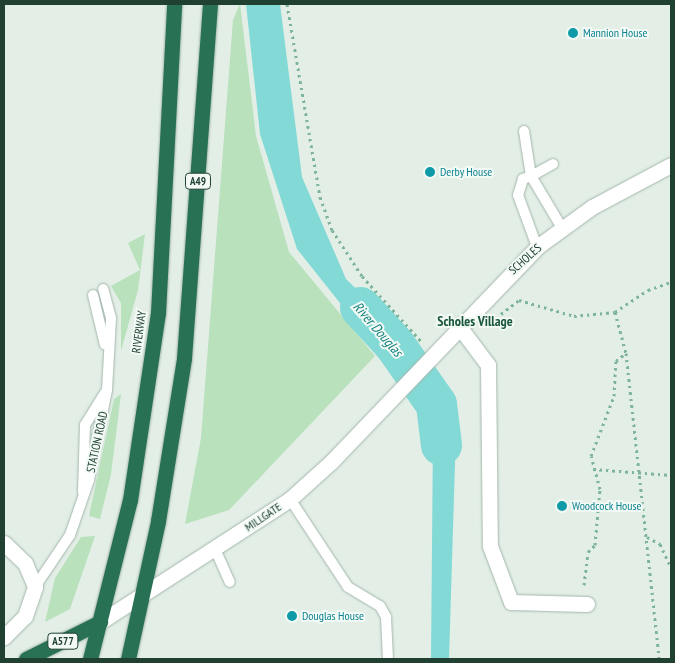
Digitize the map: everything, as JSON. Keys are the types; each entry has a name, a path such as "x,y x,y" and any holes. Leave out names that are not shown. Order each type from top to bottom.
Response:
{"highway":[{"name":"RIVERWAY","path":"90,659 130,500 158,313 174,4"},
{"name":"A49","path":"128,659 143,597 190,307 210,4"},
{"name":"A577","path":"26,659 100,622"}],"main road":[{"name":"SCHOLES","path":"403,384 458,325 537,247 562,228 632,183 671,165"},
{"path":"458,325 488,365 490,546 511,602 584,604"},
{"name":"MILLGATE","path":"100,622 143,597 290,499 403,384"},
{"path":"4,543 30,569 34,587 25,616 4,638"}],"lane":[{"path":"524,131 531,176 562,228"},
{"path":"537,247 518,195 523,179 553,164"},
{"name":"STATION ROAD","path":"34,587 70,535 83,492 108,390 107,363 111,318 103,289"},
{"name":"STATION ROAD","path":"93,294 107,363"},
{"name":"STATION ROAD","path":"83,492 85,425 108,390"},
{"path":"290,499 348,587 380,606 386,617 388,659"},
{"path":"215,549 230,582"}],"path":[{"path":"287,4 320,197 332,230 362,276 428,357"},
{"path":"498,317 519,300 574,316 615,312 648,290 671,282"},
{"path":"615,312 626,352 659,659"},
{"path":"584,604 588,552 595,545 600,489 591,456 614,396 616,361 626,352"},
{"path":"593,469 639,475 671,475"},
{"path":"646,537 660,544 671,568"}],"green space":[{"path":"240,4 256,136 289,252 375,356 229,510 185,524 201,438 233,20"},
{"path":"145,234 138,290 121,351 121,303 111,286 140,270 128,243"},
{"path":"121,394 111,474 100,519 89,516 114,399"},
{"path":"95,536 70,609 45,622 55,578 81,537"}],"water":[{"path":"246,4 280,4 302,177 346,279 408,339 387,362 297,249 260,134"},
{"path":"438,382 452,399 456,431 449,659 431,659 433,434 417,404"}],"waterway":[{"name":"River Douglas","path":"360,307 394,344 436,404 441,445"}],"place":[{"name":"Mannion House","path":"573,33"},
{"name":"Derby House","path":"430,172"},
{"name":"Woodcock House","path":"562,506"},
{"name":"Douglas House","path":"292,616"}],"district":[{"name":"Scholes Village","path":"475,321"}]}
